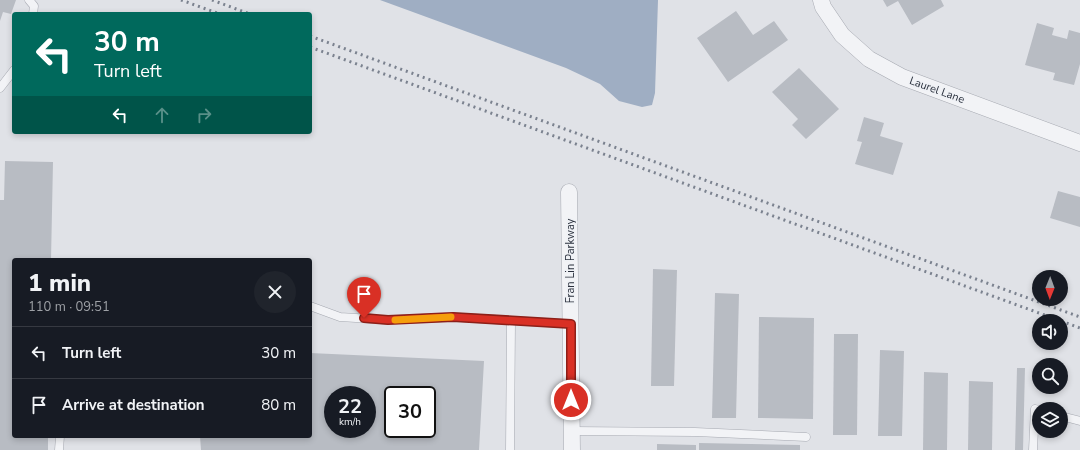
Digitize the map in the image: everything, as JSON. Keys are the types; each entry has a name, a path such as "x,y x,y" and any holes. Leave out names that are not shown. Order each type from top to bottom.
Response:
{"street":[{"name":"Laurel Lane","path":"821,0 842,35 869,59 902,77 1080,143"},
{"name":"Fran Lin Parkway","path":"570,192 572,450"}],"lane":[{"path":"29,0 34,6 33,12"},
{"path":"0,88 12,73"},
{"path":"312,307 340,317 388,320 453,317 571,324"},
{"path":"510,450 511,321"},
{"path":"1068,418 1080,421"},
{"path":"572,431 695,432 806,437"},
{"path":"60,438 60,450"},
{"path":"1033,450 1034,438"}],"water":[{"path":"380,0 658,0 655,93 652,105 642,107 619,101 600,84 566,68"}],"building":[{"path":"0,0 16,0 11,14 3,12 0,21"},
{"path":"883,0 941,0 944,6 912,25 898,1 887,7"},
{"path":"736,11 753,35 774,21 788,40 728,82 697,38"},
{"path":"1037,23 1054,28 1052,35 1067,39 1069,30 1080,33 1080,64 1074,85 1053,80 1055,73 1025,65"},
{"path":"799,68 839,109 806,139 792,125 798,119 772,92"},
{"path":"864,117 884,123 880,136 903,143 893,175 855,164 862,142 857,141"},
{"path":"5,161 53,162 51,258 12,258 12,438 48,438 48,450 0,450 0,200 4,200"},
{"path":"1058,191 1080,197 1080,227 1050,218"},
{"path":"653,269 677,270 674,386 651,386"},
{"path":"715,293 739,294 736,418 712,418"},
{"path":"759,317 814,318 813,419 758,418"},
{"path":"834,334 858,334 857,435 833,435"},
{"path":"880,350 904,351 902,436 878,436"},
{"path":"312,353 484,361 479,450 201,450 200,438 312,438"},
{"path":"1017,368 1025,368 1023,450 1015,450"},
{"path":"924,372 948,373 947,450 923,450"},
{"path":"969,381 993,382 992,450 968,450"},
{"path":"699,443 800,445 800,450 699,450"},
{"path":"657,444 696,445 696,450 657,450"}],"railway":[{"path":"181,0 214,12"},
{"path":"212,0 245,12"},
{"path":"312,37 1080,317"},
{"path":"312,48 1042,314"},
{"path":"1068,324 1080,328"}],"slow traffic":[{"path":"395,320 451,317"}],"route":[{"path":"364,318 388,320 453,317 571,324 571,400"}]}
